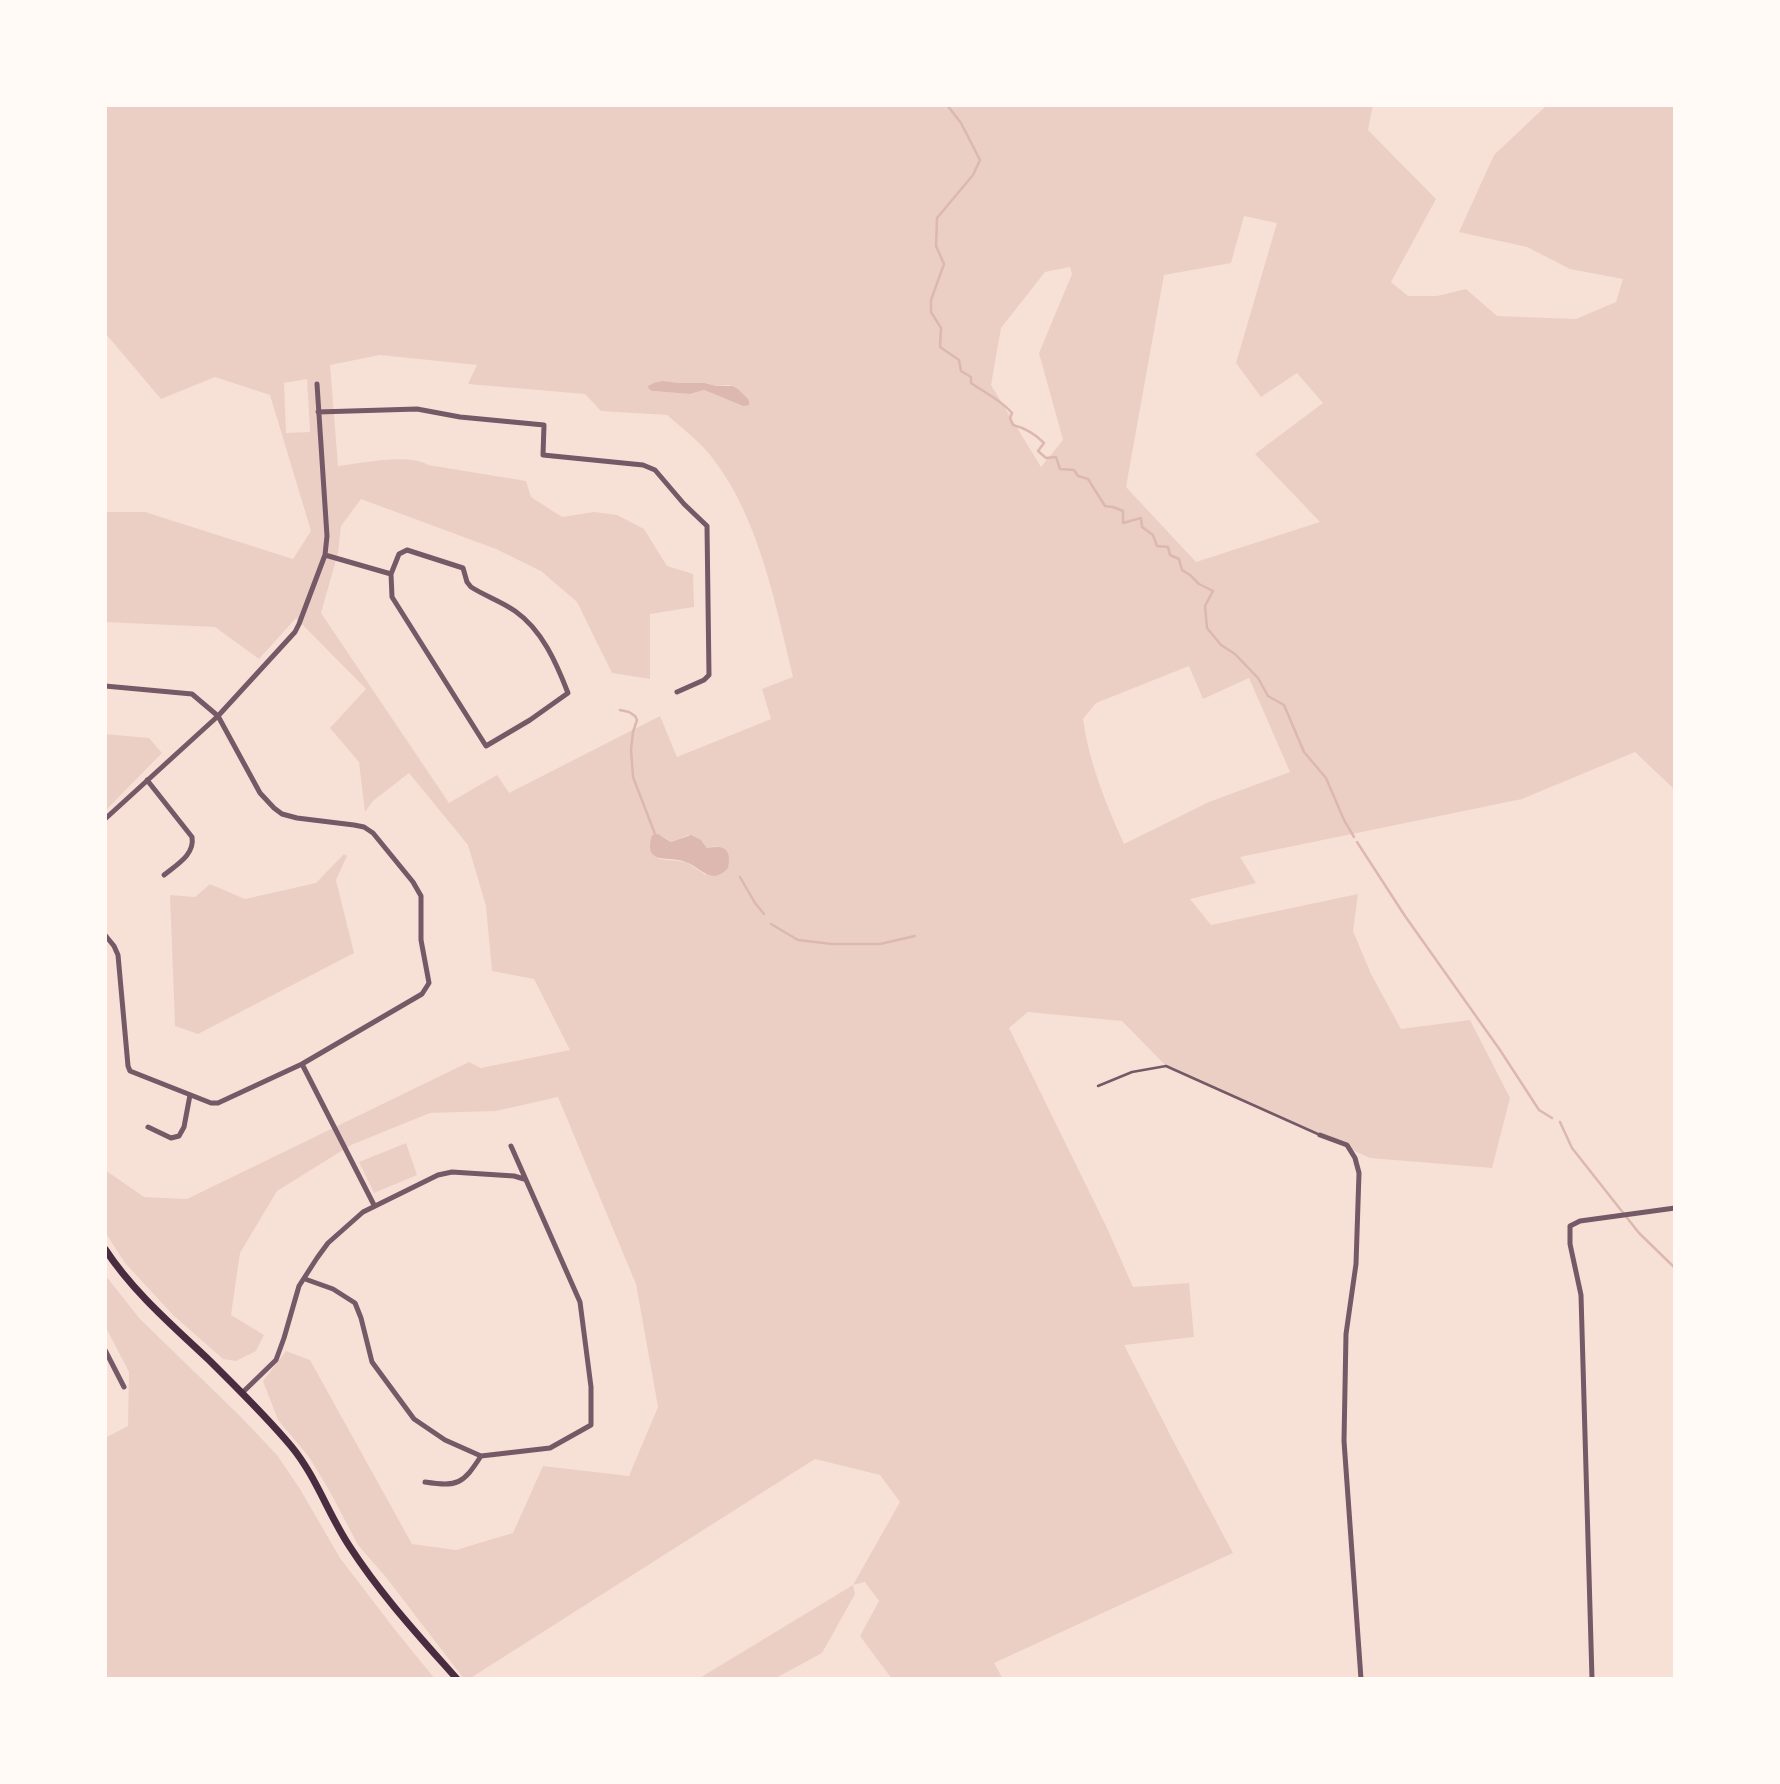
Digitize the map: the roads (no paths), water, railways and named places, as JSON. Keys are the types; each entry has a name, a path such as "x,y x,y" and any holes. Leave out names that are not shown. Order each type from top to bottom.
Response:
{"main road":[{"path":"105,1249 151,1304 266,1417 294,1449 346,1542 376,1586 457,1679"}],"street":[{"path":"105,819 218,716 295,632 325,555 327,536 317,384"},
{"path":"318,412 417,409 460,417 544,425 543,455 643,465 655,470 707,526 709,675 677,692"},
{"path":"407,550 463,568 471,587 513,609 529,622 550,651 568,693 486,746 392,597 391,574 399,554 407,550"},
{"path":"325,555 391,574"},
{"path":"105,686 192,694 218,716 260,793 274,808 282,814 297,818 364,827 373,833 413,882 421,896 421,940 429,983 422,994 302,1064 218,1103 211,1103 130,1071 118,955 105,935"},
{"path":"148,780 192,837 191,852 164,876"},
{"path":"302,1064 374,1205"},
{"path":"148,1127 171,1138 179,1136 184,1128 190,1095"},
{"path":"1320,1135 1347,1145 1359,1172 1356,1264 1346,1334 1343,1441 1361,1679"},
{"path":"305,1279 333,1289 355,1303 372,1362 414,1419 445,1440 481,1456 550,1448 591,1425 591,1387 580,1302 511,1146"},
{"path":"242,1393 276,1360 299,1286 317,1258 328,1243 363,1212 438,1175 452,1172 524,1179"},
{"path":"1592,1679 1581,1296 1570,1244 1570,1226 1580,1221 1675,1208"},
{"path":"105,1350 124,1387"},
{"path":"425,1482 443,1485 461,1482 481,1456"}],"lane":[{"path":"1098,1086 1132,1072 1166,1066 1320,1135"}],"waterway":[{"path":"947,105 961,123 980,160 973,175 937,218 936,246 944,264 931,300 931,312 941,328 940,347 959,360 961,371 971,377 971,383 1012,413 1010,418 1013,425 1030,432 1044,443 1038,451 1046,458 1056,457 1060,469 1074,470 1078,476 1088,479 1105,506 1123,511 1123,523 1141,518 1142,527 1153,535 1157,546 1168,547 1170,555 1179,559 1182,570 1213,591 1205,606 1207,628 1221,645 1235,654 1258,678 1268,696 1284,705 1304,752 1326,778 1354,837"},
{"path":"620,710 629,712 637,720 631,750 633,777 655,834"},
{"path":"1357,842 1539,1110 1552,1118"},
{"path":"740,877 764,914"},
{"path":"771,924 798,940 832,944 880,944 915,936"},
{"path":"1560,1122 1572,1148 1639,1233 1675,1268"}]}
